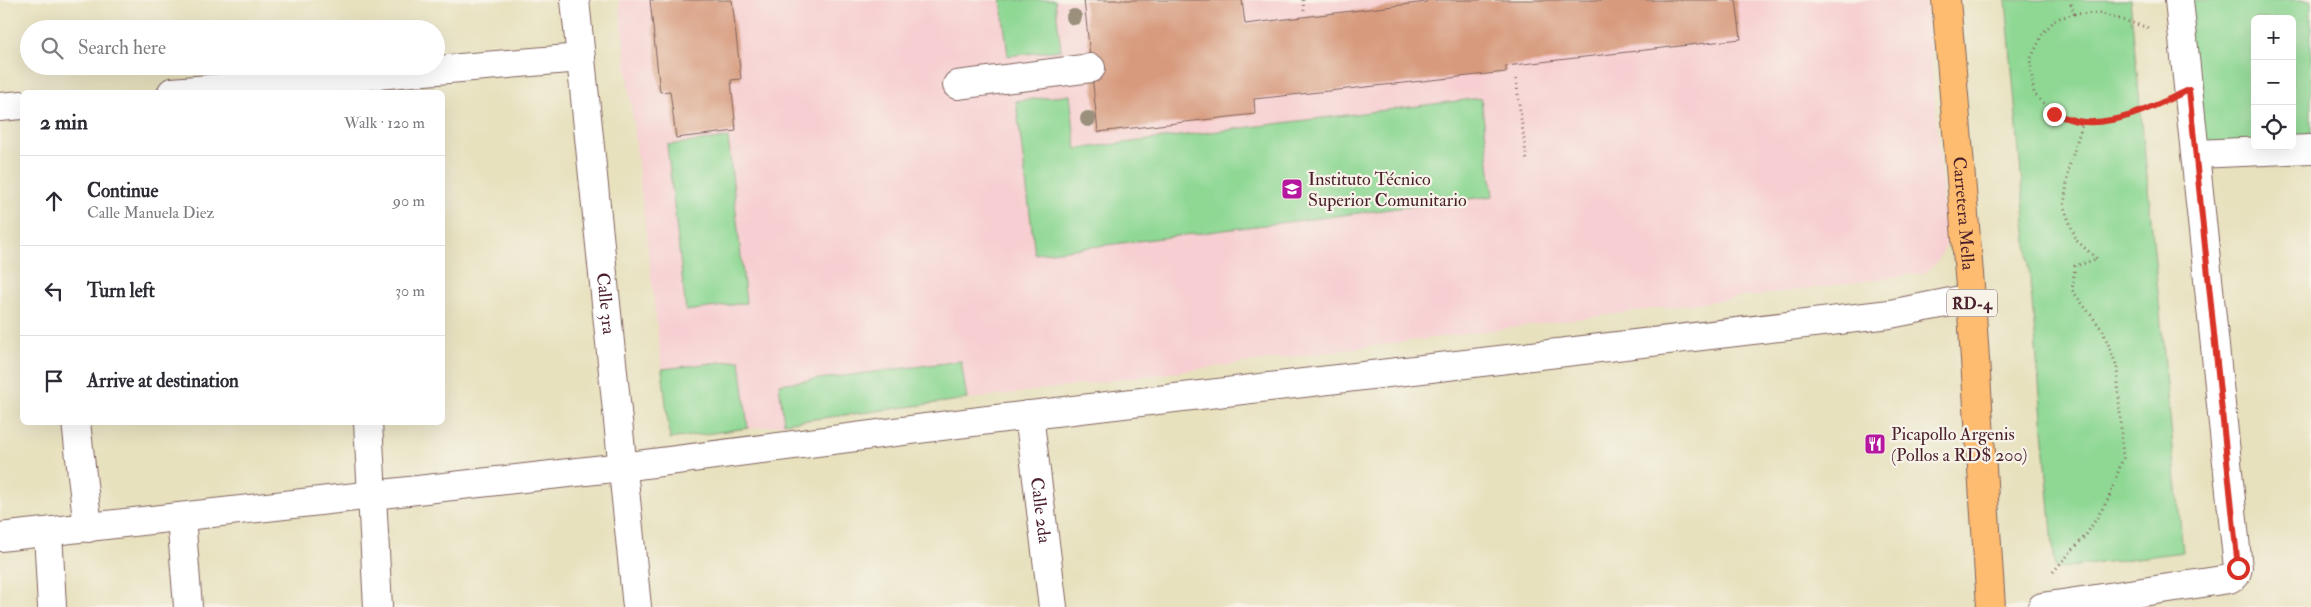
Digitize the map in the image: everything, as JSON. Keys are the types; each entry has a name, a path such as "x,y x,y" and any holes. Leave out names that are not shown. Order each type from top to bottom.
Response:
{"main road":[{"name":"Carretera Mella","path":"1946,0 1971,298 1991,607"}],"street":[{"name":"Calle 3ra","path":"575,0 637,607"},
{"path":"2042,607 2229,579 2236,575 2238,568 2179,0"},
{"path":"445,74 581,58"},
{"path":"957,85 1091,68"},
{"path":"225,90 356,85 439,75"},
{"path":"0,107 20,105"},
{"path":"2196,154 2311,149"},
{"path":"0,538 622,467 1029,415 1890,314 1971,298"},
{"name":"Calle 2da","path":"1029,415 1053,607"},
{"path":"76,425 88,528"},
{"path":"368,425 370,496 378,607"},
{"path":"181,517 188,607"},
{"path":"48,532 52,607"}],"path":[{"path":"1303,0 1304,12"},
{"path":"2070,0 2074,14"},
{"path":"2183,38 2099,13 2074,14 2056,19 2043,34 2030,60 2034,94 2054,114 2083,122 2126,118 2189,90"},
{"path":"1516,79 1527,162"},
{"path":"2050,575 2086,535 2109,498 2123,458 2117,367 2102,331 2072,290 2075,266 2097,260 2076,240 2064,207 2069,167 2083,122"}],"shaded area":[{"name":"Instituto Técnico Superior Comunitario","path":"619,0 1926,0 1946,228 1945,247 1937,262 1924,273 670,439"}],"green space":[{"path":"1001,0 1055,0 1061,50 1008,56"},
{"path":"2006,0 2130,0 2183,552 2055,569"},
{"path":"2181,0 2311,0 2311,149 2296,150 2296,15 2251,15 2251,150 2288,150 2196,154"},
{"path":"1070,95 1076,149 1481,98 1493,196 1035,254 1016,101"},
{"path":"728,138 746,303 686,311 667,145"},
{"path":"740,360 748,428 670,439 662,369"},
{"path":"961,361 967,399 784,423 779,384"}],"building":[{"path":"650,0 732,0 741,79 731,80 736,131 676,138 670,91 660,92"},
{"path":"1084,0 1242,0 1245,24 1426,2 1426,0 1736,0 1741,39 1506,66 1506,72 1254,99 1255,114 1098,132"}],"place":[{"name":"Instituto Técnico Superior Comunitario","path":"1292,189"},
{"name":"Picapollo Argenis (Pollos a RD$ 200)","path":"1875,444"}],"route":[{"path":"2054,114 2083,122 2110,121 2126,118 2189,90 2238,568"}]}
